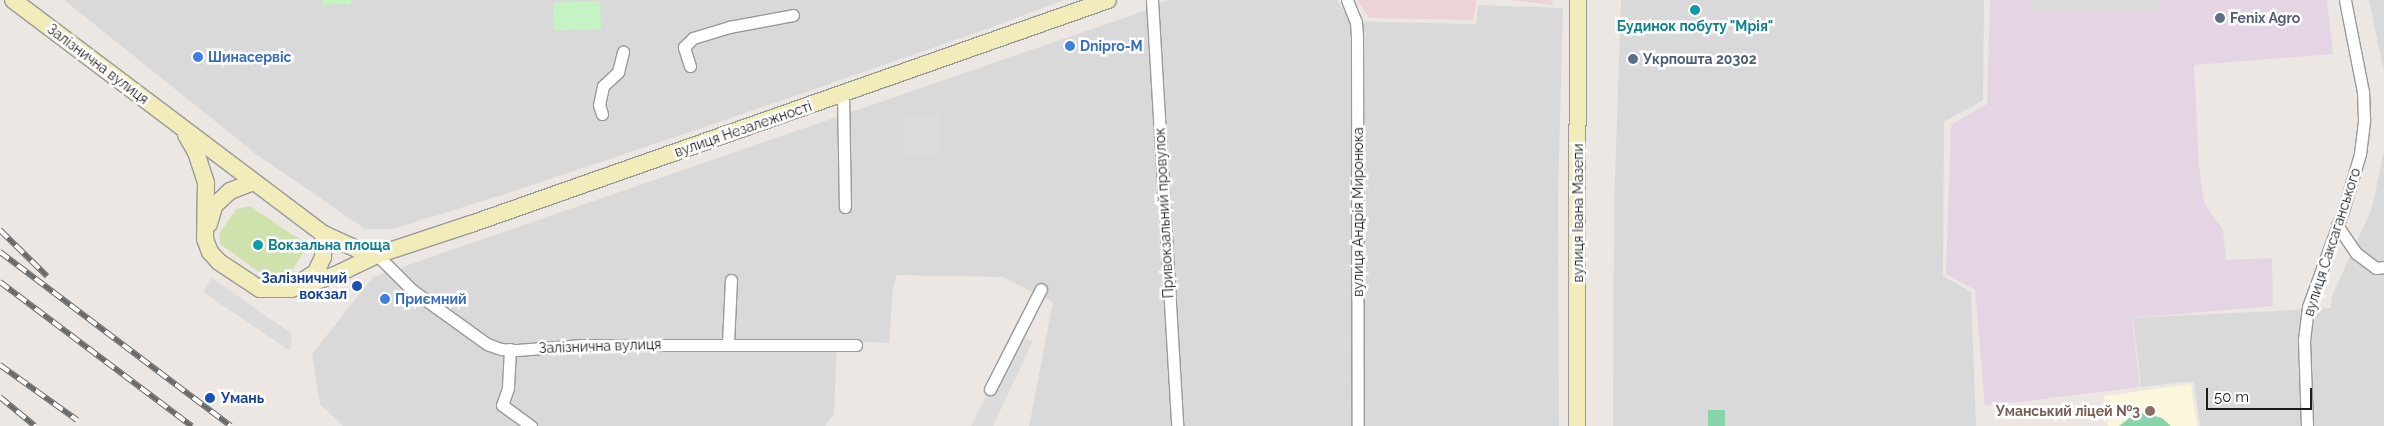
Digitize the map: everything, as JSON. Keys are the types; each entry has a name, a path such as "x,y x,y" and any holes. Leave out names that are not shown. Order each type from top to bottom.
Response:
{"main road":[{"name":"Залізнична вулиця","path":"13,0 253,182"},
{"name":"вулиця Незалежності","path":"377,255 437,236 1108,0"},
{"name":"вулиця Івана Мазепи","path":"1578,0 1578,426"},
{"name":"Залізнична вулиця","path":"183,128 203,169 206,183 205,239"},
{"path":"291,290 316,272 323,257 324,234 253,182 230,191 214,206 205,239 210,252 219,262 260,288 291,290 335,274 377,255"},
{"name":"Залізнична вулиця","path":"324,234 363,252 377,255"}],"street":[{"name":"Привокзальний провулок","path":"1152,0 1177,426"},
{"name":"вулиця Андрія Миронюка","path":"1347,0 1356,22 1357,37 1358,426"},
{"name":"вулиця Саксаганського","path":"2307,426 2304,340 2308,307 2360,154 2364,119 2363,92 2345,0"},
{"path":"690,66 684,47 693,38 729,27 793,15"},
{"path":"602,114 599,106 603,86 618,72 623,52"},
{"path":"843,94 845,207"},
{"path":"2337,225 2356,253 2376,268 2384,267"},
{"name":"Залізнична вулиця","path":"377,255 412,290 486,344 501,349 582,345 728,343 856,345"},
{"path":"728,343 731,280"},
{"path":"990,389 1041,289"},
{"path":"510,349 508,388 502,405 531,426"}],"shaded area":[{"path":"64,0 1064,0 987,29 702,128 502,195 393,229 365,229 256,154"},
{"path":"1168,0 1337,0 1350,21 1471,24 1476,24 1478,5 1563,8 1558,196 1559,426 1029,426 1053,302 1002,277 897,275 893,287 889,343 837,341 834,414 825,426 343,426 320,404 312,354 373,277 1141,12"},
{"path":"1357,0 1477,0 1473,20 1369,18"},
{"path":"1508,0 1552,0 1553,5 1521,1"},
{"path":"1621,0 1984,0 1983,100 1944,122 1943,276 1971,292 1976,426 1613,426 1614,208"},
{"path":"1990,0 2327,0 2333,54 2194,65 2199,166 2204,203 2223,230 2226,260 2272,258 2273,306 2132,318 2140,387 1985,406 1975,290 1946,274 1951,125 1987,104"},
{"path":"2032,0 2162,0 2162,12 2032,12"},
{"path":"2369,0 2384,0 2384,72"},
{"path":"904,115 939,115 939,154 904,154"},
{"path":"2384,151 2384,426 2200,426 2194,381 2141,387 2133,318 2331,308 2332,296 2372,208"},
{"path":"212,278 292,334 290,351 203,292"},
{"path":"1017,335 1033,341 993,426 971,426"},
{"name":"Уманський ліцей №3","path":"2191,384 2197,426 2108,426 2104,396"}],"green space":[{"path":"322,0 351,0 351,4 323,5"},
{"path":"600,1 601,29 554,31 553,3"},
{"path":"250,206 302,241 304,252 286,279 273,282 220,244 219,234 236,209"},
{"path":"1708,410 1725,410 1725,426 1708,426"},
{"path":"2145,413 2162,418 2171,426 2119,426 2133,415"}],"railway":[{"path":"0,230 47,276"},
{"path":"0,252 231,426"},
{"path":"0,282 192,426"},
{"path":"0,365 77,420"},
{"path":"0,397 35,426"}],"place":[{"name":"Будинок побуту \"Мрія\"","path":"1695,10"},
{"name":"Fenix Agro","path":"2220,18"},
{"name":"Dnipro-M","path":"1070,46"},
{"name":"Шинасервіс","path":"198,57"},
{"name":"Укрпошта 20302","path":"1633,59"},
{"name":"Вокзальна площа","path":"258,245"},
{"name":"Залізничний вокзал","path":"357,286"},
{"name":"Приємний","path":"385,299"},
{"name":"Умань","path":"210,398"},
{"name":"Уманський ліцей №3","path":"2150,411"}]}
